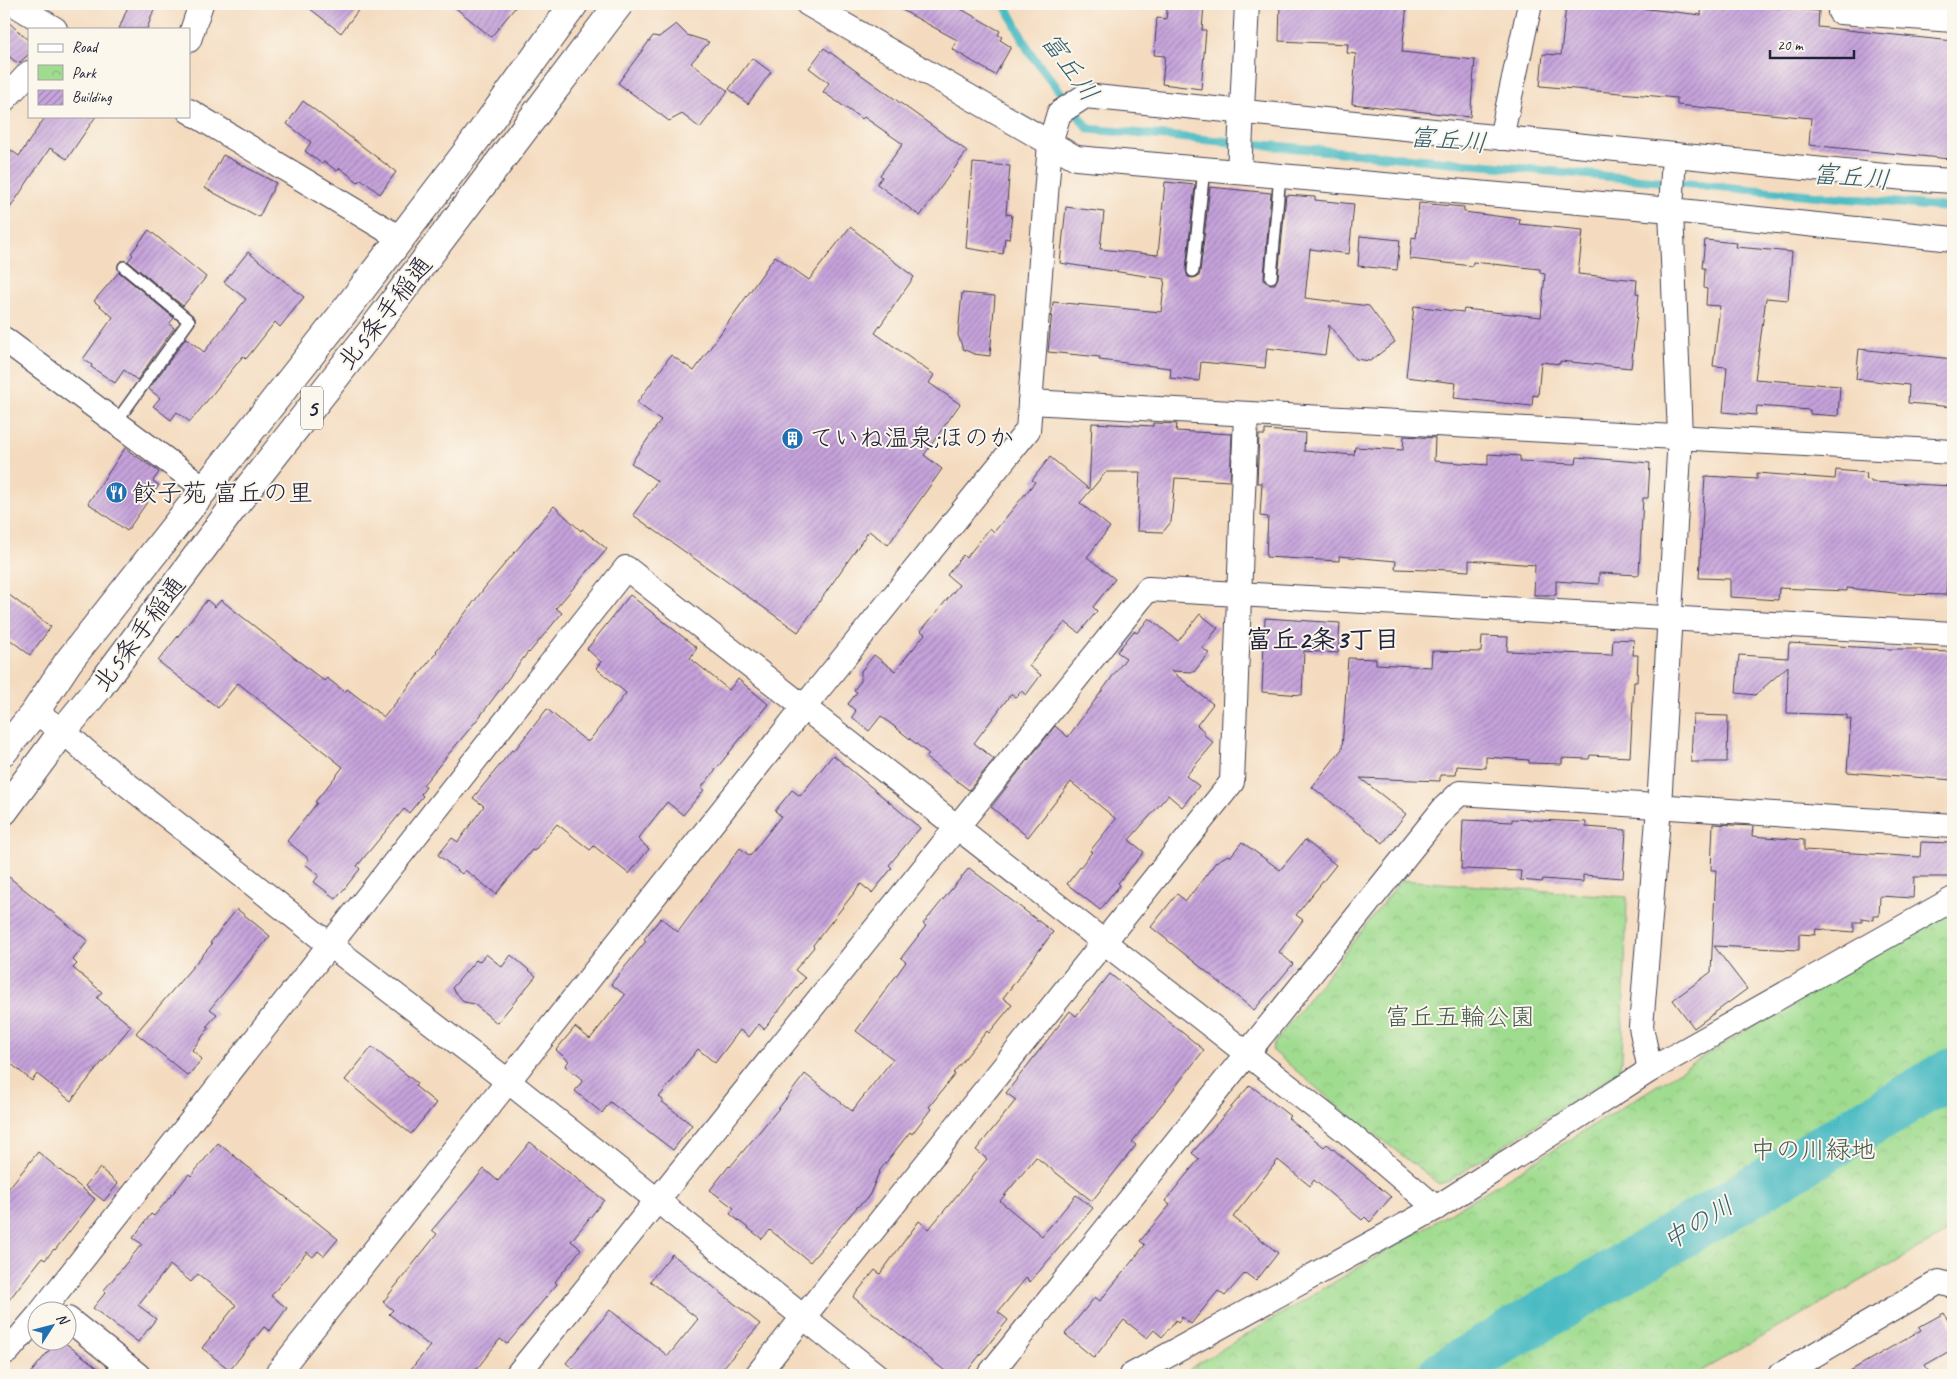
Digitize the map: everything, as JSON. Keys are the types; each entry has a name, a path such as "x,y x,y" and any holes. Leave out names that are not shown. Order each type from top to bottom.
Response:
{"highway":[{"name":"北5条手稲通","path":"4,751 35,712 68,662 469,149 574,4"},
{"name":"北5条手稲通","path":"4,811 235,505 370,334 619,4"}],"street":[{"path":"14,4 53,28"},
{"path":"190,37 201,4"},
{"path":"808,4 1076,158 1204,169 1239,166 1280,175 1672,205 1953,239"},
{"path":"1239,166 1247,4"},
{"path":"1501,138 1530,4"},
{"path":"1840,4 1840,12 1953,20"},
{"path":"4,100 28,74"},
{"path":"276,1375 804,707 1028,430 1050,143 1059,113 1085,96 1241,120 1501,138 1674,161 1953,181"},
{"path":"190,111 400,238"},
{"path":"1650,1070 1641,1027 1659,807 1680,436 1672,205 1674,161"},
{"path":"4,339 204,488"},
{"path":"1030,402 1953,452"},
{"path":"757,1375 1232,782 1246,414"},
{"path":"53,1302 626,568 1352,1136 1436,1208"},
{"path":"517,1375 1148,589 1953,634"},
{"path":"35,712 64,731 90,754 330,945 509,1082 876,1375"},
{"path":"988,1375 1444,808 1460,793 1953,826"},
{"path":"1132,1375 1436,1208 1650,1070 1953,899"},
{"path":"1780,1375 1939,1282 1953,1286"},
{"path":"78,1327 138,1375"},
{"path":"8,1350 28,1329"}],"lane":[{"path":"1193,272 1204,169"},
{"path":"1271,277 1280,175"},
{"path":"116,422 189,321 124,268"}],"green space":[{"name":"富丘五輪公園","path":"1401,880 1627,897 1622,1058 1618,1072 1449,1181 1439,1184 1368,1129 1360,1125 1272,1050 1274,1043"},
{"name":"中の川緑地","path":"1953,911 1953,1229 1694,1375 1179,1375 1495,1186 1780,1009"}],"building":[{"path":"129,4 156,4 147,28 119,28"},
{"path":"304,4 363,4 341,33"},
{"path":"451,4 518,4 491,37"},
{"path":"891,4 952,4 1000,31 998,35 1002,37 1000,40 1011,47 995,75 952,49 957,40"},
{"path":"1168,4 1204,4 1202,30 1206,30 1201,89 1162,84 1165,56 1154,55 1157,18 1166,19"},
{"path":"1280,4 1407,4 1402,52 1475,60 1470,117 1352,104 1356,54 1347,53 1348,44 1279,41"},
{"path":"1566,4 1605,4 1701,15 1702,4 1765,4 1765,7 1819,11 1818,27 1953,41 1953,123 1950,159 1809,145 1811,118 1677,105 1677,98 1540,86 1543,54 1561,55"},
{"path":"4,18 28,40 28,55 18,64 4,52"},
{"path":"676,24 687,35 709,42 691,63 728,91 700,128 682,114 669,121 618,83 653,36 659,37"},
{"path":"824,48 967,151 920,216 877,184 882,177 880,175 903,144 823,92 829,83 809,68"},
{"path":"752,58 771,72 748,104 729,89"},
{"path":"303,101 396,172 380,194 361,179 358,182 340,168 337,171 324,161 322,164 305,151 311,142 287,124"},
{"path":"45,118 95,118 67,159 50,148 4,217 4,145 19,156"},
{"path":"223,155 276,183 259,217 205,188"},
{"path":"973,163 1010,166 1006,214 1012,215 1009,239 1005,238 1003,254 966,248"},
{"path":"1165,182 1195,185 1186,270 1188,277 1193,278 1199,276 1200,272 1210,187 1271,193 1264,276 1264,281 1270,284 1275,284 1278,278 1286,195 1315,197 1315,200 1354,204 1349,254 1310,249 1305,298 1369,306 1395,342 1370,361 1356,359 1329,325 1325,355 1267,348 1265,368 1201,362 1199,381 1170,378 1171,368 1099,360 1100,357 1048,352 1053,302 1161,312 1165,279 1060,263 1066,207 1104,212 1100,249 1158,255"},
{"path":"1419,203 1464,207 1464,212 1520,219 1519,224 1583,230 1578,274 1637,280 1636,293 1639,294 1631,368 1560,361 1560,364 1541,362 1538,396 1533,395 1532,406 1454,398 1456,383 1406,377 1414,306 1463,312 1464,309 1541,317 1545,274 1540,273 1540,269 1473,262 1472,266 1410,259 1412,237 1416,238"},
{"name":"ていね温泉;ほのか","path":"850,227 914,277 875,333 934,375 929,383 960,404 924,455 942,469 888,545 869,531 798,632 633,515 657,481 631,463 661,420 637,403 671,355 694,371 775,256 809,280"},
{"path":"149,230 206,277 183,306 128,261 133,255 131,253"},
{"path":"1360,236 1400,240 1397,270 1358,266"},
{"path":"1705,240 1737,243 1736,247 1792,252 1788,300 1766,298 1755,379 1840,386 1838,416 1810,414 1810,410 1757,406 1756,415 1723,412 1727,367 1713,366 1720,306 1706,305 1707,289 1704,288 1705,268 1702,268"},
{"path":"248,252 304,297 280,327 275,322 246,359 243,356 190,422 177,412 171,420 153,406 160,398 149,389 186,338 204,352 246,299 224,282"},
{"path":"119,272 174,318 169,324 174,328 137,380 124,370 115,383 91,367 92,365 83,359 113,317 94,301"},
{"path":"962,293 995,296 990,356 974,354 963,349 958,335"},
{"path":"1859,349 1953,359 1953,407 1908,403 1909,385 1856,379"},
{"path":"1092,423 1153,426 1153,423 1177,424 1176,431 1232,434 1230,481 1175,478 1171,522 1163,532 1137,531 1140,472 1106,472 1080,503 1110,527 1087,557 1115,579 1093,607 1097,611 1079,633 1065,622 1029,666 1041,675 1026,695 1021,691 1016,698 1011,694 974,743 994,759 969,790 926,758 929,754 881,716 869,731 852,717 856,711 848,704 857,692 854,690 861,681 861,671 874,655 895,671 925,634 921,631 959,585 947,575 963,555 966,558 990,528 994,532 1035,482 1032,480 1050,457 1089,489"},
{"path":"1265,430 1305,433 1304,451 1354,455 1355,447 1403,450 1404,436 1435,438 1434,461 1488,465 1488,454 1520,456 1520,462 1576,464 1577,457 1650,463 1648,498 1643,498 1639,575 1599,573 1599,584 1556,581 1556,595 1534,595 1535,565 1469,560 1469,571 1428,570 1395,569 1396,561 1339,556 1339,561 1266,557 1268,517 1260,516 1262,483 1257,483 1259,435 1265,435"},
{"path":"125,448 159,472 153,481 159,485 127,531 88,503"},
{"path":"1836,470 1867,473 1866,479 1871,480 1871,482 1953,486 1953,522 1950,522 1946,595 1904,594 1847,588 1847,591 1779,588 1778,600 1730,597 1730,579 1699,578 1705,476 1757,479 1757,473 1835,479"},
{"path":"554,506 581,531 582,529 607,549 556,608 562,613 528,652 481,715 423,785 426,787 421,794 423,796 409,813 404,809 357,866 360,869 336,899 314,882 319,875 305,864 309,859 287,841 343,767 238,683 218,708 158,661 207,600 215,607 221,600 324,681 327,678 345,692 347,689 384,717 437,652 486,586"},
{"path":"4,591 51,627 30,655 4,635"},
{"path":"630,595 697,648 690,658 729,690 738,679 768,704 701,788 704,790 683,815 667,802 638,839 649,849 629,874 594,846 590,850 557,824 534,851 532,850 496,894 465,870 462,874 438,855 452,838 458,842 484,806 473,798 547,709 586,741 589,741 626,693 596,668 601,662 587,649"},
{"path":"1200,614 1218,628 1202,648 1209,653 1194,672 1171,671 1213,704 1197,725 1205,732 1203,734 1214,743 1186,776 1199,786 1182,807 1168,795 1129,840 1144,852 1118,883 1120,885 1100,910 1067,884 1116,819 1071,782 1028,837 991,807 1055,726 1068,737 1126,658 1117,652 1134,631 1137,633 1149,618 1178,641"},
{"path":"1265,618 1340,623 1338,653 1304,651 1302,695 1262,692"},
{"path":"1482,636 1508,637 1507,651 1612,655 1613,639 1634,640 1633,655 1638,655 1637,682 1634,682 1630,757 1590,755 1589,759 1562,758 1562,764 1529,763 1529,760 1486,757 1486,768 1457,766 1456,775 1440,775 1440,781 1360,778 1406,814 1383,843 1312,787 1342,749 1348,658 1376,659 1376,664 1431,667 1432,651 1481,652"},
{"path":"1789,643 1953,652 1953,780 1847,772 1851,719 1847,719 1847,715 1787,713 1788,666 1755,695 1736,693 1739,655 1788,658"},
{"path":"1693,715 1728,716 1727,762 1691,762"},
{"path":"833,755 920,828 889,865 892,868 872,893 861,884 813,945 814,947 795,970 805,978 764,1029 759,1024 749,1037 740,1030 715,1063 698,1049 659,1097 663,1100 661,1101 692,1125 673,1150 610,1102 602,1113 575,1091 583,1080 565,1066 569,1061 556,1050 575,1027 590,1039 625,995 611,984 646,941 644,939 661,918 678,932 740,848 750,856 781,816 775,811 792,790 800,796"},
{"path":"1512,819 1586,822 1586,827 1626,830 1623,878 1583,875 1583,882 1543,879 1542,882 1520,880 1521,871 1461,869 1463,820 1512,822"},
{"path":"1713,824 1753,826 1752,836 1804,840 1804,850 1920,857 1921,842 1953,843 1953,877 1914,877 1913,898 1880,896 1879,916 1874,916 1874,920 1862,918 1862,922 1854,922 1854,932 1816,929 1815,935 1799,934 1799,950 1714,946 1747,989 1694,1028 1673,1000 1711,972 1716,870 1711,870"},
{"path":"1305,840 1336,865 1296,915 1303,920 1279,952 1293,964 1254,1010 1151,927 1177,894 1186,901 1216,862 1228,855 1230,857 1242,842 1280,870"},
{"path":"969,868 1053,932 1003,998 1012,1005 989,1033 987,1031 953,1073 955,1074 929,1107 931,1109 880,1170 865,1201 857,1207 810,1262 770,1230 762,1239 730,1214 734,1208 710,1190 805,1074 852,1111 893,1059 856,1031 906,962 901,958 926,926 923,924"},
{"path":"4,873 88,941 73,960 77,964 73,968 102,992 97,998 131,1026 71,1101 37,1074 32,1081 4,1058"},
{"path":"237,909 270,936 210,1009 217,1014 192,1050 202,1059 188,1076 136,1033 212,944 210,943"},
{"path":"486,954 502,967 511,955 536,976 497,1023 474,1004 464,1002 452,988 476,960 479,962"},
{"path":"1110,974 1204,1050 1132,1142 1136,1145 1092,1201 1036,1157 1000,1201 1042,1236 1076,1195 1093,1208 1030,1282 1026,1278 998,1312 1008,1320 964,1375 950,1375 853,1297 875,1270 880,1274 919,1221 929,1229 987,1159 976,1150 1016,1100 1006,1093 1070,1011 1076,1016"},
{"path":"372,1047 417,1083 415,1086 436,1103 411,1134 345,1080"},
{"path":"1250,1085 1290,1116 1288,1118 1324,1147 1327,1144 1391,1197 1370,1222 1365,1217 1362,1220 1314,1180 1310,1186 1278,1160 1233,1217 1278,1253 1256,1281 1245,1273 1225,1296 1218,1291 1191,1324 1182,1317 1178,1322 1176,1320 1162,1337 1154,1330 1147,1338 1124,1320 1094,1358 1065,1334 1095,1297 1100,1301 1145,1245 1140,1241 1170,1205 1165,1201 1199,1159 1192,1153"},
{"path":"530,1142 604,1200 571,1241 581,1249 555,1282 557,1284 507,1344 500,1339 472,1375 406,1375 430,1346 389,1314 393,1310 383,1302 437,1234 432,1230 484,1169 498,1181"},
{"path":"218,1143 338,1239 324,1256 318,1251 313,1257 307,1252 271,1296 287,1308 270,1331 264,1327 230,1370 202,1348 236,1305 198,1274 191,1282 170,1265 138,1305 156,1319 138,1342 93,1308 106,1292 104,1290 142,1244 133,1238 151,1214 154,1216"},
{"path":"38,1152 95,1199 55,1250 45,1260 42,1258 4,1306 4,1194"},
{"path":"100,1168 118,1184 104,1201 85,1186"},
{"path":"672,1254 760,1324 717,1375 581,1375 566,1363 610,1310 668,1356 698,1319 650,1281"},
{"path":"1944,1313 1953,1330 1953,1349 1925,1365 1931,1375 1843,1375 1921,1330 1919,1327"},
{"path":"48,1352 77,1352 107,1375 29,1375"}],"waterway":[{"name":"富丘川","path":"1005,4 1030,53 1089,129 1953,208"},
{"name":"中の川","path":"1443,1375 1953,1072"}],"place":[{"name":"ていね温泉;ほのか","path":"793,438"},
{"name":"餃子苑 富丘の里","path":"116,493"}],"district":[{"name":"富丘2条3丁目","path":"1323,639"}]}
